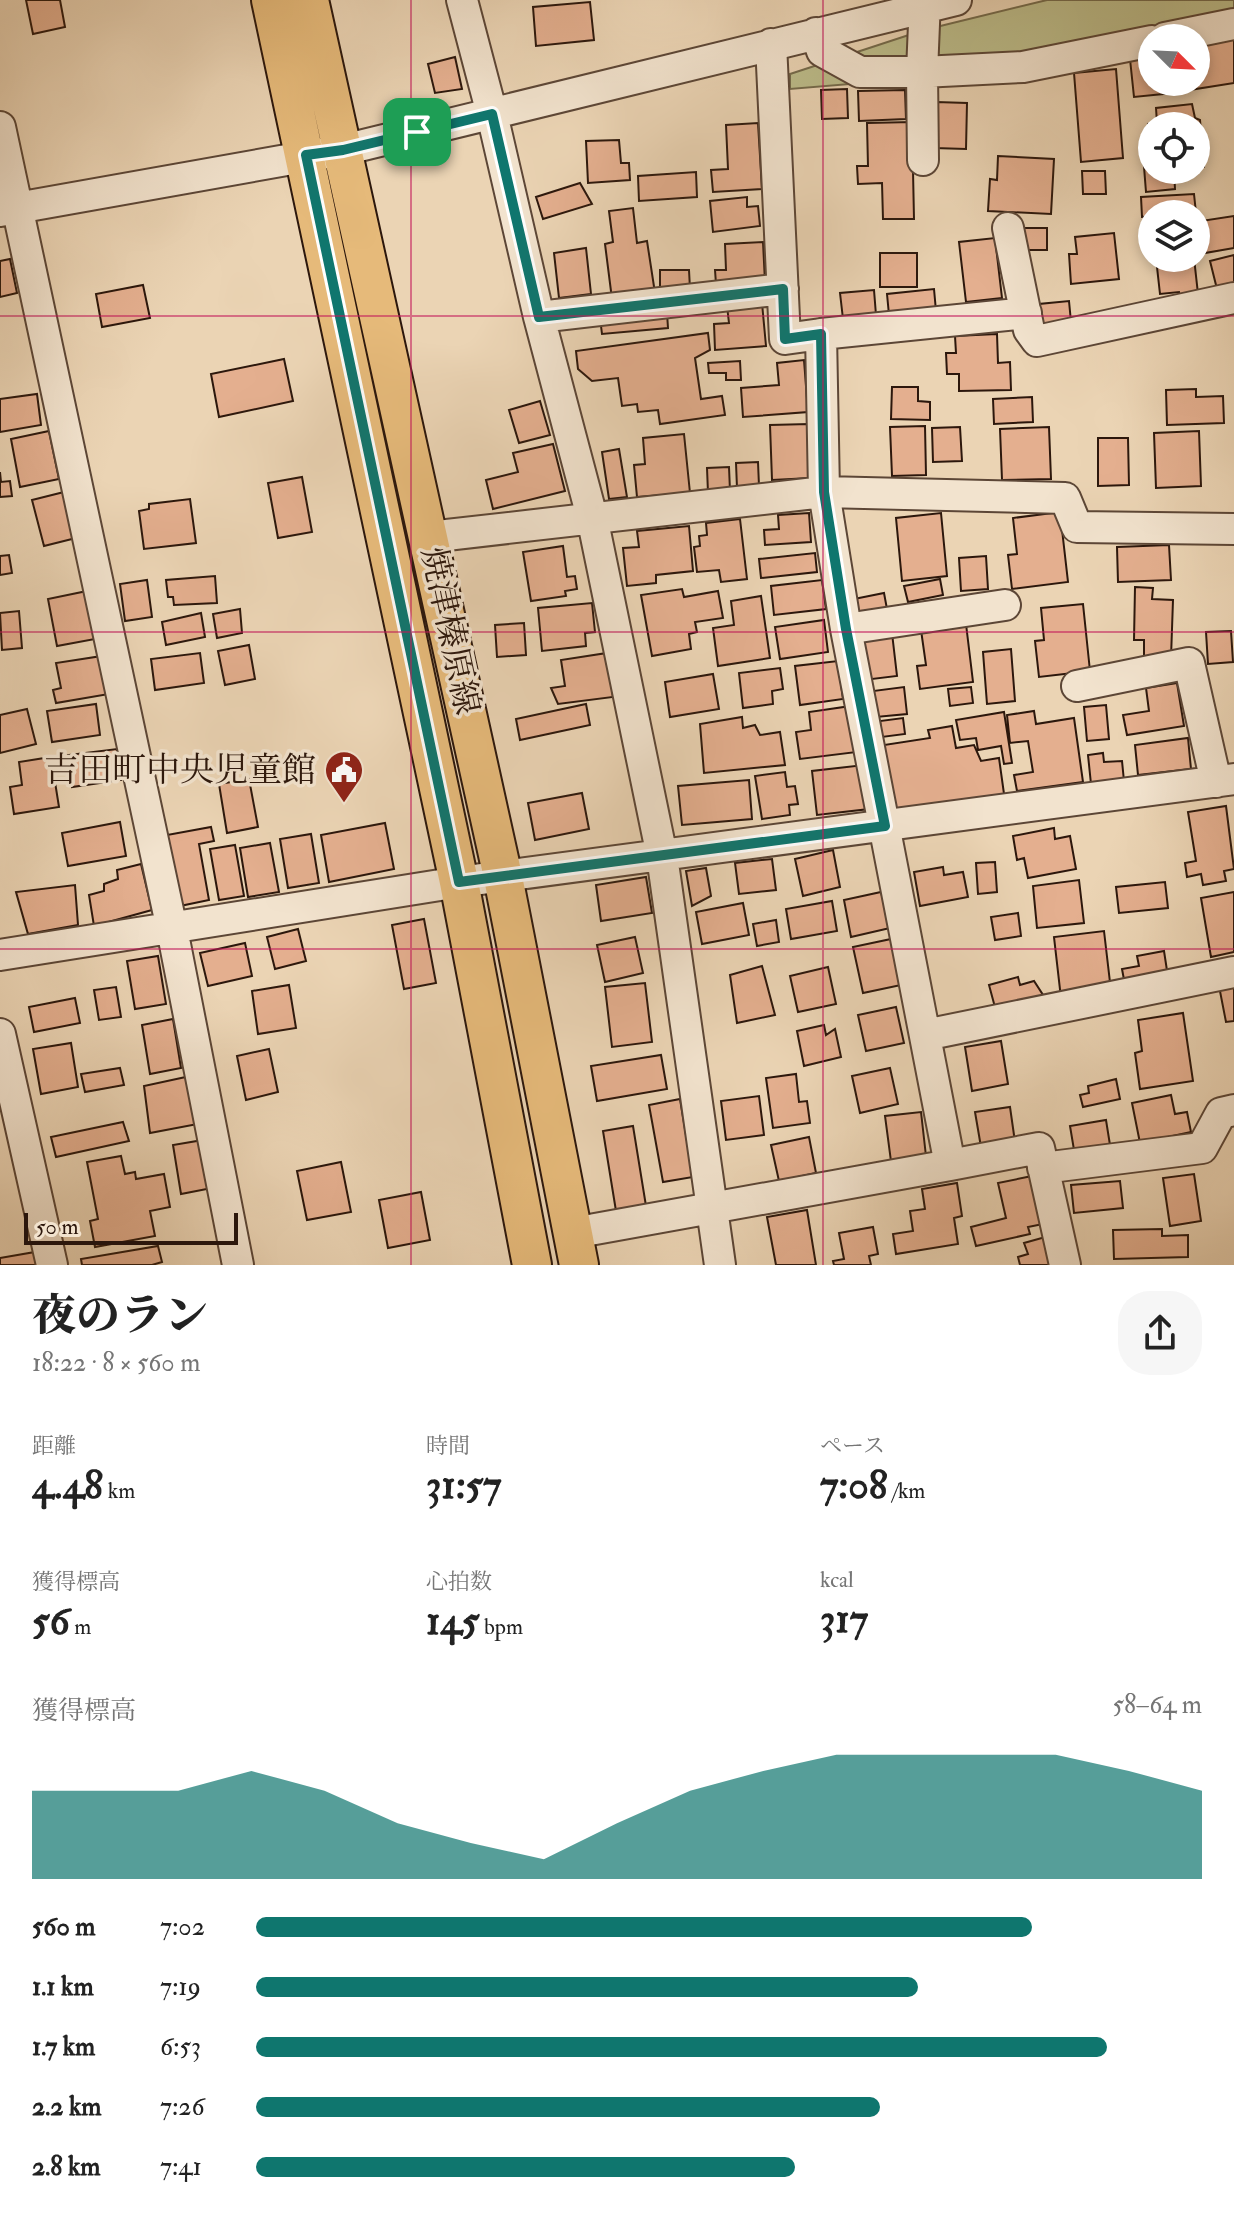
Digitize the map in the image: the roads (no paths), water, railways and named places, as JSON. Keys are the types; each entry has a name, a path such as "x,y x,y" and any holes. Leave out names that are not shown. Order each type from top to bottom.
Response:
{"main road":[{"name":"焼津榛原線","path":"271,0 459,882 532,1265"},
{"name":"焼津榛原線","path":"309,0 503,877 576,1249"}],"street":[{"path":"462,0 539,317 592,517 662,856 720,1265"},
{"path":"9,209 343,150 925,4 956,0"},
{"path":"923,160 925,4"},
{"path":"1210,29 1234,24"},
{"path":"816,33 822,51 860,72 1023,67 1138,44"},
{"path":"771,44 785,339 1026,313"},
{"path":"0,127 9,209 172,929 238,1265"},
{"path":"1008,228 1029,330 1037,341 1234,298"},
{"path":"539,317 783,289"},
{"path":"821,334 824,492 846,629 950,1165"},
{"path":"429,537 824,492 1065,498 1077,527 1234,529"},
{"path":"846,629 1005,605"},
{"path":"0,955 459,882 1225,780 1189,663 1077,686"},
{"path":"925,1035 1234,972"},
{"path":"0,1034 52,1265"},
{"path":"1043,1168 1202,1148 1221,1113 1234,1110"},
{"path":"576,1249 712,1206 1039,1148 1065,1265"}],"place":[{"name":"吉田町中央児童館","path":"344,804"}]}
